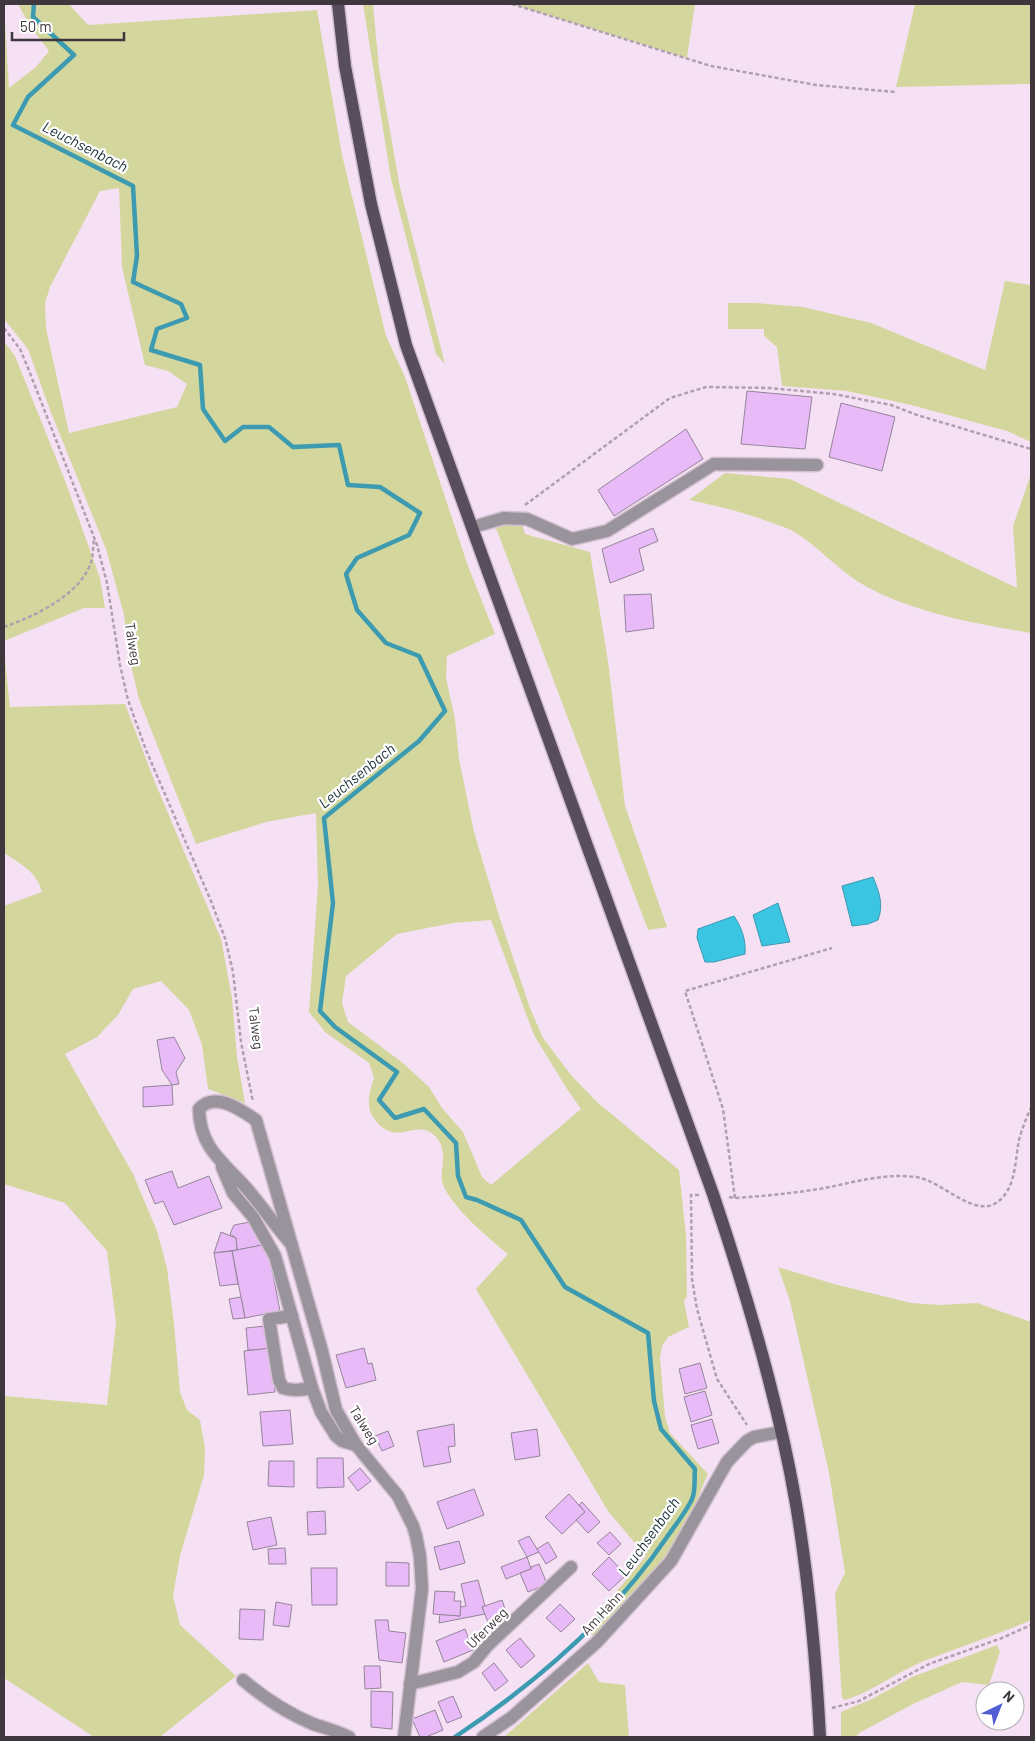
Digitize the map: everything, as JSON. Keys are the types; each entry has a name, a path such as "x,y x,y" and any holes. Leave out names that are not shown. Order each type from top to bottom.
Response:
{"main road":[{"path":"338,4 345,66 371,204 406,345 713,1194 750,1308 781,1432 796,1502 808,1586 820,1737"}],"street":[{"path":"473,527 504,518 527,518 572,539 607,531 714,464 817,466"},
{"path":"256,1120 224,1102 210,1102 203,1104 199,1109 199,1124 205,1141 220,1161 248,1190 292,1246"},
{"name":"Talweg","path":"256,1120 322,1352 336,1410 356,1445 398,1496 416,1536 420,1556 422,1589 404,1737"},
{"path":"220,1161 233,1193 253,1217 275,1256 312,1388 322,1412 336,1436 342,1441 356,1445"},
{"path":"292,1316 269,1319 279,1380 283,1388 289,1390 298,1391 312,1388"},
{"path":"754,1437 781,1432"},
{"name":"Am Hahn","path":"483,1737 511,1718 597,1642 671,1561 727,1462 747,1441 754,1437"},
{"name":"Uferweg","path":"410,1684 458,1672 474,1662 487,1646 571,1568"},
{"path":"243,1680 262,1696 286,1711 349,1737"}],"path":[{"path":"512,4 711,66 816,85 895,92"},
{"name":"Talweg","path":"4,328 20,350 28,368 94,538 108,583 120,666 128,700 146,750 225,938 233,972 242,1042 256,1120"},
{"path":"524,506 670,398 706,387 770,388 833,394 881,403 1031,449"},
{"path":"4,626 46,608 66,595 82,578 92,560 94,538"},
{"path":"735,1198 724,1110 685,991 832,948"},
{"path":"754,1437 717,1379 697,1309 692,1279 691,1195 713,1194 735,1198 783,1195 876,1178 900,1176 932,1181 968,1203 982,1208 992,1206 1007,1193 1011,1183 1019,1139 1025,1119 1031,1108"},
{"path":"818,1712 859,1701 929,1664 1002,1638 1031,1625"}],"green space":[{"path":"4,4 9,88 36,67 49,51 30,26 18,4 69,4 88,25 317,10 342,155 386,336 405,377 468,566 495,634 447,656 446,678 455,719 459,759 474,832 500,919 530,1008 543,1038 571,1075 597,1102 679,1170 686,1236 687,1296 684,1301 689,1327 668,1337 662,1346 660,1358 665,1417 670,1433 708,1474 690,1517 674,1544 642,1586 594,1637 586,1628 646,1556 608,1511 476,1289 508,1254 472,1222 448,1194 442,1180 443,1156 440,1143 429,1131 391,1132 383,1128 375,1120 369,1105 369,1094 374,1078 369,1063 325,1032 309,1012 318,885 316,813 266,822 196,844 139,699 128,653 124,615 106,549 50,410 28,349 4,319","holes":["119,188 122,267 145,365 168,371 187,384 177,407 69,433 46,328 45,303 50,287 100,191","491,920 534,1035 581,1109 491,1185 482,1177 463,1132 442,1108 429,1087 403,1063 348,1022 342,1003 346,976 397,934 453,923"]},
{"path":"363,4 373,4 379,68 400,188 445,364 436,354 391,179"},
{"path":"512,4 695,4 687,58"},
{"path":"915,4 1031,4 1031,84 896,87"},
{"path":"1005,281 1031,285 1031,442 1007,431 911,405 847,391 782,386 777,347 764,336 764,329 728,329 728,303 803,307 871,323 985,370"},
{"path":"4,341 15,356 64,478 100,578 105,608 84,608 4,641"},
{"path":"725,473 790,479 1017,588 1013,526 1031,474 1031,633 989,626 926,611 906,604 857,581 791,530 740,512 689,500"},
{"path":"508,523 522,524 525,534 590,552 608,661 625,806 667,927 648,930 496,528"},
{"path":"4,650 10,707 125,704 154,780 221,939 232,998 237,1057 245,1103 208,1089 202,1045 189,1010 161,981 133,989 118,1015 97,1037 65,1054 133,1174 157,1231 167,1268 180,1392 187,1410 200,1420 205,1448 204,1475 180,1556 173,1596 180,1625 236,1676 160,1737 94,1737 4,1678 4,1396 107,1405 116,1323 107,1251 65,1203 4,1184 4,906 42,892 40,885 32,874 4,853"},
{"path":"778,1267 834,1284 911,1303 940,1305 977,1303 1031,1322 1031,1620 924,1661 866,1692 845,1700 842,1698 835,1593 845,1573 829,1473 790,1301"},
{"path":"997,1645 1000,1651 990,1681 975,1681 975,1683 962,1682 913,1704 859,1733 856,1737 841,1737 841,1712 872,1699 912,1677"},
{"path":"588,1663 599,1682 625,1685 629,1737 504,1737"}],"water":[{"path":"873,877 881,903 878,920 868,924 852,926 842,886"},
{"path":"778,903 790,942 762,946 753,915"},
{"path":"734,916 743,934 745,954 714,962 705,962 697,938 698,929"}],"building":[{"path":"747,391 812,397 805,449 741,444"},
{"path":"841,403 895,417 882,471 829,457"},
{"path":"686,429 703,459 614,516 598,490"},
{"path":"653,528 658,541 639,549 644,570 610,583 602,549"},
{"path":"651,594 654,628 626,632 624,595"},
{"path":"174,1037 185,1058 176,1072 179,1084 172,1085 162,1070 157,1040"},
{"path":"172,1085 173,1105 143,1107 143,1087"},
{"path":"172,1171 178,1188 209,1176 222,1208 174,1225 163,1201 155,1204 145,1180"},
{"path":"250,1222 264,1245 237,1250 236,1238 230,1234 234,1225"},
{"path":"221,1232 236,1238 237,1250 214,1253"},
{"path":"267,1244 280,1311 245,1318 232,1251"},
{"path":"232,1251 238,1284 220,1286 214,1253"},
{"path":"241,1297 245,1318 233,1319 229,1299"},
{"path":"266,1326 269,1349 248,1350 246,1328"},
{"path":"271,1348 275,1392 248,1395 244,1351"},
{"path":"364,1348 368,1364 372,1363 376,1380 346,1388 336,1355"},
{"path":"700,1363 707,1388 685,1394 679,1369"},
{"path":"705,1391 712,1415 691,1422 684,1397"},
{"path":"290,1410 293,1444 263,1446 260,1412"},
{"path":"712,1419 719,1443 698,1449 691,1425"},
{"path":"454,1424 455,1446 448,1447 451,1462 424,1467 417,1431"},
{"path":"537,1429 540,1456 515,1460 511,1433"},
{"path":"388,1431 394,1446 382,1451 375,1436"},
{"path":"317,1458 343,1458 344,1487 317,1488"},
{"path":"269,1461 294,1461 294,1487 268,1486"},
{"path":"360,1468 371,1481 358,1491 348,1478"},
{"path":"474,1489 484,1515 447,1529 437,1502"},
{"path":"569,1494 585,1512 562,1534 545,1517"},
{"path":"582,1502 600,1522 588,1533 576,1520 585,1512 579,1505"},
{"path":"325,1511 326,1534 308,1535 307,1512"},
{"path":"271,1517 277,1545 253,1550 247,1522"},
{"path":"610,1532 621,1544 609,1555 597,1543"},
{"path":"529,1536 539,1552 527,1557 518,1541"},
{"path":"459,1541 465,1563 440,1570 434,1547"},
{"path":"548,1542 557,1557 546,1564 537,1549"},
{"path":"285,1548 286,1564 269,1564 268,1549"},
{"path":"527,1557 531,1569 506,1579 501,1567"},
{"path":"609,1557 626,1575 609,1591 592,1574"},
{"path":"386,1562 409,1563 409,1586 386,1586"},
{"path":"539,1564 547,1584 528,1592 520,1573"},
{"path":"311,1568 337,1568 337,1605 312,1605"},
{"path":"478,1580 485,1606 482,1607 485,1614 439,1623 440,1614 460,1616 460,1607 466,1606 461,1584"},
{"path":"435,1591 455,1592 454,1601 461,1601 460,1616 433,1614"},
{"path":"502,1600 508,1618 489,1625 482,1607"},
{"path":"276,1602 292,1605 289,1627 273,1625"},
{"path":"560,1604 575,1619 561,1632 546,1618"},
{"path":"240,1609 265,1610 263,1640 239,1639"},
{"path":"375,1620 388,1620 389,1631 406,1633 402,1663 379,1660"},
{"path":"465,1629 473,1650 444,1662 436,1641"},
{"path":"520,1638 535,1656 521,1668 506,1650"},
{"path":"494,1663 508,1681 495,1691 482,1673"},
{"path":"364,1666 380,1666 381,1688 365,1689"},
{"path":"371,1691 393,1692 392,1729 371,1727"},
{"path":"453,1696 462,1717 447,1723 438,1702"},
{"path":"435,1710 443,1730 426,1737 420,1737 412,1719"}],"waterway":[{"name":"Leuchsenbach","path":"34,4 33,17 74,55 28,97 13,125 133,186 137,256 133,282 181,304 187,318 157,329 151,350 200,365 203,409 225,441 243,427 269,427 293,447 339,445 348,485 380,487 420,513 409,535 357,558 346,574 357,610 386,643 419,656 445,711 419,741 324,818 333,903 320,1011 335,1027 397,1072 379,1100 395,1118 424,1109 456,1143 458,1176 466,1197 521,1220 565,1287 648,1333 654,1401 661,1429 695,1469 694,1492 687,1508 645,1567 622,1595 597,1622 543,1671 515,1694 455,1737"}]}
